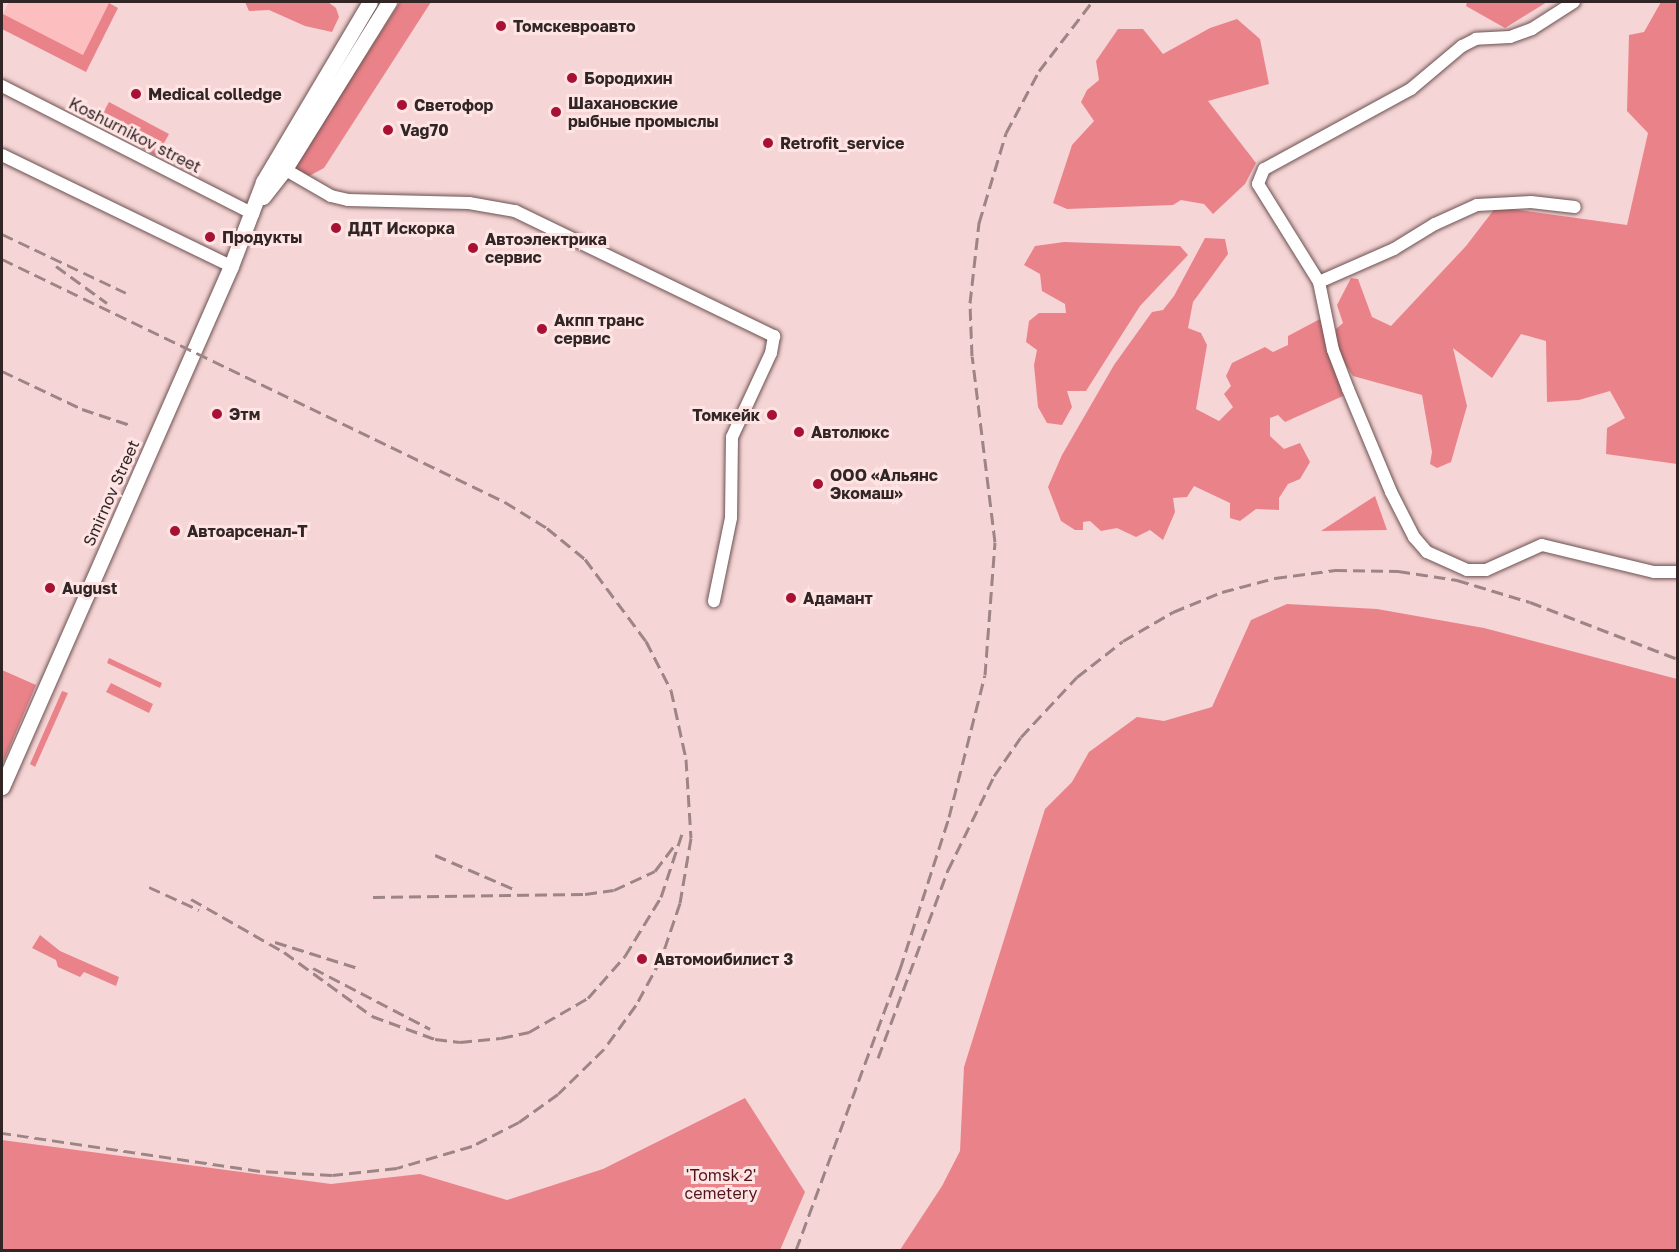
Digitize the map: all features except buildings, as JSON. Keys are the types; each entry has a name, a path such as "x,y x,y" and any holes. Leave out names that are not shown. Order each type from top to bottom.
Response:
{"main road":[{"name":"Smirnov Street","path":"2,787 255,209 370,2"},
{"name":"Smirnov Street","path":"279,166 389,2"}],"street":[{"path":"1574,2 1532,29 1510,37 1476,39 1462,46 1411,89 1264,169 1258,184 1319,282 1333,351 1348,389 1390,492 1414,537 1427,552 1467,570 1498,566 1542,545 1654,572 1677,572"},
{"name":"Koshurnikov street","path":"2,86 255,209"},
{"path":"2,155 231,266"},
{"path":"279,166 331,196 348,200 469,203 515,211 774,336 771,353 732,437 731,518 714,601"},
{"path":"1319,282 1394,249 1435,224 1477,205 1531,202 1575,207"}],"shaded area":[{"path":"9,2 109,3 83,55 3,14"}],"green space":[{"path":"245,2 328,2 336,8 339,17 332,32 305,26 269,10 249,11"},
{"path":"400,2 431,2 324,168 309,176 294,167"},
{"path":"1467,2 1547,2 1505,28 1466,6"},
{"path":"1661,2 1677,2 1677,464 1606,454 1607,428 1625,418 1610,391 1579,400 1547,402 1546,341 1521,334 1492,378 1453,348 1467,406 1451,462 1437,468 1430,464 1432,452 1422,395 1353,376 1336,350 1336,329 1343,323 1337,305 1351,278 1358,279 1372,317 1391,326 1466,246 1496,207 1627,225 1648,133 1627,111 1629,35 1644,32"},
{"path":"109,3 118,8 86,72 2,29 3,14 83,55"},
{"path":"1237,19 1260,39 1269,84 1208,101 1256,163 1245,184 1213,214 1204,204 1181,200 1173,205 1067,209 1053,203 1072,145 1094,121 1081,102 1087,90 1099,80 1096,61 1118,29 1143,29 1163,54 1210,28"},
{"path":"109,102 169,134 157,156 97,124"},
{"path":"1205,238 1225,239 1228,254 1193,302 1188,328 1201,333 1207,345 1196,409 1219,421 1233,407 1224,394 1231,386 1226,376 1232,363 1265,347 1273,352 1288,345 1288,336 1320,319 1343,396 1285,422 1278,415 1270,418 1270,436 1284,449 1300,443 1310,462 1300,479 1288,484 1279,498 1279,510 1256,509 1240,521 1230,518 1230,503 1194,486 1187,497 1173,498 1175,512 1163,540 1150,530 1136,537 1117,528 1101,531 1090,521 1083,522 1083,530 1075,530 1061,521 1048,487 1062,455 1114,365 1152,312 1163,310 1174,296"},
{"path":"1064,242 1180,246 1188,255 1140,306 1086,391 1067,391 1072,407 1062,425 1047,423 1038,407 1034,365 1037,350 1026,342 1029,321 1039,313 1066,313 1065,304 1042,291 1040,274 1024,265 1035,246"},
{"path":"1375,496 1387,530 1321,531"},
{"path":"1287,604 1377,609 1484,628 1677,679 1677,1250 900,1250 942,1186 960,1151 964,1067 1045,809 1072,782 1089,752 1137,717 1164,721 1212,707 1251,620"},
{"path":"109,658 162,683 160,688 107,663"},
{"path":"2,670 36,685 2,765"},
{"path":"111,683 153,704 149,713 106,692"},
{"path":"62,691 68,693 35,767 30,764"},
{"path":"40,935 60,951 119,977 116,986 84,972 80,977 58,967 56,960 32,948"},
{"name":"'Tomsk 2' cemetery","path":"745,1098 805,1192 780,1250 2,1250 2,1140 331,1184 420,1174 507,1200 603,1169"}],"railway":[{"path":"796,1250 900,969 949,817 985,675 995,542 972,356 970,303 979,223 1006,133 1039,71 1092,2"},
{"path":"2,234 126,293"},
{"path":"2,259 505,502 547,528 585,559 646,641 671,690 686,759 691,838 680,903 661,959 636,1005 604,1049 558,1094 519,1122 472,1146 397,1168 332,1175 260,1171 2,1133"},
{"path":"56,266 107,303"},
{"path":"2,371 82,409 133,426"},
{"path":"878,1058 948,870 994,776 1021,737 1077,677 1123,641 1173,612 1222,592 1275,578 1335,570 1398,571 1457,580 1530,602 1678,659"},
{"path":"191,899 284,952 372,1016 435,1039 460,1042 501,1038 529,1032 588,998 625,956 661,897 683,831"},
{"path":"373,897 585,894 614,890 655,871 676,843"},
{"path":"435,855 516,890"},
{"path":"149,887 199,910"},
{"path":"275,942 358,968"},
{"path":"313,968 430,1029"}],"place":[{"name":"Томскевроавто","path":"501,26"},
{"name":"Бородихин","path":"572,78"},
{"name":"Medical colledge","path":"136,94"},
{"name":"Светофор","path":"402,105"},
{"name":"Шахановские рыбные промыслы","path":"556,112"},
{"name":"Vag70","path":"388,130"},
{"name":"Retrofit_service","path":"768,143"},
{"name":"ДДТ Искорка","path":"336,228"},
{"name":"Продукты","path":"210,237"},
{"name":"Автоэлектрика сервис","path":"473,248"},
{"name":"Акпп транс сервис","path":"542,329"},
{"name":"Этм","path":"217,414"},
{"name":"Томкейк","path":"772,415"},
{"name":"Автолюкс","path":"799,432"},
{"name":"ООО «Альянс Экомаш»","path":"818,484"},
{"name":"Автоарсенал-Т","path":"175,531"},
{"name":"August","path":"50,588"},
{"name":"Адамант","path":"791,598"},
{"name":"Автомоибилист 3","path":"642,959"}]}
